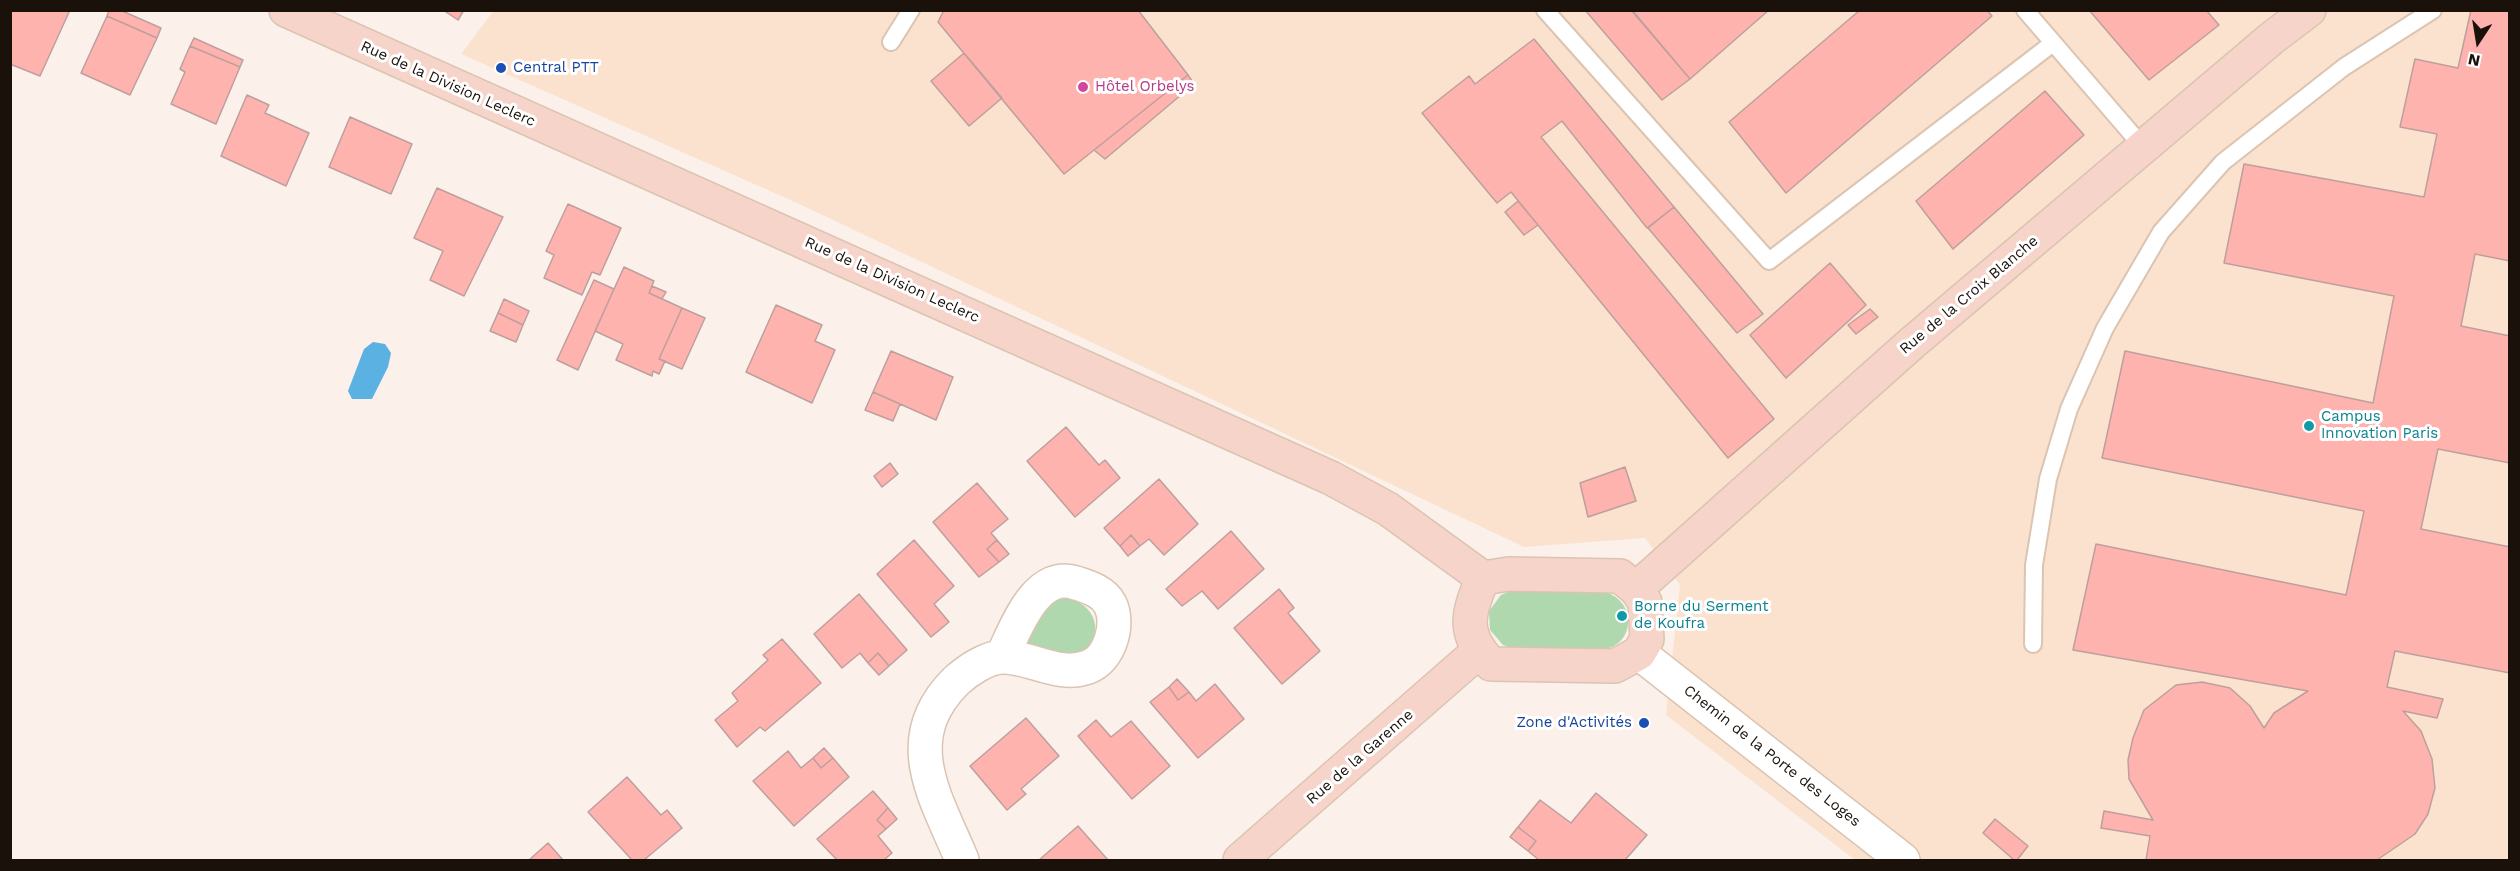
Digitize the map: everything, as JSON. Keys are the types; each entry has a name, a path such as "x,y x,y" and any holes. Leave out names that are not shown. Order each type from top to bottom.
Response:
{"street":[{"name":"Rue de la Division Leclerc","path":"286,10 1331,478 1388,508 1482,578"},
{"name":"Rue de la Croix Blanche","path":"1636,589 1912,343 2272,38 2309,10"},
{"path":"1509,574 1620,576 1636,589 1645,602 1647,639 1639,654 1615,666 1491,664 1479,651 1469,627 1470,608 1482,578 1509,574"},
{"name":"Rue de la Garenne","path":"1240,861 1479,651"},
{"name":"Chemin de la Porte des Loges","path":"1639,654 1903,861"},
{"path":"962,861 927,775 924,737 938,699 968,669 1002,657"}],"lane":[{"path":"891,42 911,10"},
{"path":"1545,10 1769,261 2053,43"},
{"path":"2025,10 2143,147"},
{"path":"2033,644 2036,554 2048,479 2069,409 2105,328 2161,232 2223,162 2344,67 2433,10"}],"shaded area":[{"path":"494,10 2509,11 2509,860 1855,860 1666,715 1680,585 1645,538 1524,547 797,203 461,54"}],"green space":[{"path":"1573,590 1607,593 1616,597 1626,610 1627,630 1620,641 1604,650 1512,648 1503,645 1490,630 1489,611 1501,595 1510,591"},
{"path":"1059,597 1075,601 1086,608 1093,617 1094,638 1088,647 1078,654 1060,657 1023,647 1043,606"}],"water":[{"path":"373,342 385,344 391,353 388,367 372,399 352,399 348,391 364,349"}],"building":[{"path":"11,10 70,10 40,76 10,64"},
{"path":"109,10 120,10 161,28 157,38 107,16"},
{"path":"443,10 464,10 458,20"},
{"name":"Hôtel Orbelys","path":"944,10 1138,10 1188,75 1064,174 938,22"},
{"path":"1585,10 1631,10 1690,79 1662,100"},
{"path":"1632,10 1769,10 1690,79"},
{"path":"1860,10 1987,10 1992,16 1786,193 1729,122"},
{"path":"2089,10 2206,10 2219,25 2149,80"},
{"name":"Campus Innovation Paris","path":"2471,10 2510,10 2510,261 2475,254 2461,326 2510,336 2510,463 2438,449 2421,529 2510,547 2510,673 2395,651 2387,687 2443,699 2437,718 2403,711 2421,731 2432,759 2435,788 2428,814 2415,834 2377,860 2146,860 2150,836 2101,828 2104,811 2153,820 2129,779 2128,760 2133,738 2144,710 2176,685 2202,682 2230,688 2250,706 2264,728 2274,713 2308,691 2073,650 2096,544 2346,595 2364,511 2102,458 2125,351 2373,403 2394,296 2224,263 2244,164 2424,197 2437,134 2400,127 2415,59 2458,68"},
{"path":"107,16 157,38 130,95 81,73"},
{"path":"194,38 243,60 240,67 190,46"},
{"path":"1534,39 1674,207 1647,228 1562,121 1541,137 1774,419 1728,458 1511,192 1497,203 1422,113 1469,76 1475,84"},
{"path":"190,46 240,67 216,124 171,104 185,72 180,69"},
{"path":"964,53 1002,98 969,126 931,81"},
{"path":"1188,75 1194,84 1105,159 1094,150"},
{"path":"2045,91 2084,135 1953,249 1916,201"},
{"path":"247,95 269,105 265,113 309,133 286,186 221,156"},
{"path":"350,117 412,144 391,194 329,167"},
{"path":"437,188 503,217 464,296 430,280 443,251 414,238"},
{"path":"1518,201 1538,225 1524,235 1505,212"},
{"path":"568,204 621,228 600,275 592,272 582,295 544,278 554,255 546,251"},
{"path":"1674,207 1763,314 1737,333 1648,228"},
{"path":"1830,263 1866,305 1786,378 1750,335"},
{"path":"624,267 654,281 649,293 682,308 659,359 665,361 659,374 653,371 652,376 616,360 623,344 595,331"},
{"path":"594,280 614,289 578,370 557,360"},
{"path":"652,286 666,292 662,299 649,293"},
{"path":"504,299 529,311 523,325 498,313"},
{"path":"776,305 822,325 815,341 835,350 812,403 746,372"},
{"path":"682,308 705,318 682,369 659,359"},
{"path":"1870,309 1878,317 1856,334 1848,325"},
{"path":"498,313 523,325 516,342 490,331"},
{"path":"891,351 953,377 936,420 873,392"},
{"path":"873,392 900,404 893,421 865,410"},
{"path":"1066,427 1099,465 1105,460 1120,478 1075,517 1027,461"},
{"path":"890,463 898,474 882,487 874,476"},
{"path":"1625,467 1636,501 1588,517 1580,483"},
{"path":"1159,479 1198,524 1164,555 1149,539 1140,546 1131,535 1120,546 1104,528"},
{"path":"977,483 1008,519 991,533 997,540 987,549 999,562 979,577 933,522"},
{"path":"1231,531 1264,569 1218,609 1202,591 1182,606 1166,589"},
{"path":"1131,535 1140,546 1128,556 1120,546"},
{"path":"914,540 954,586 934,604 949,622 931,637 877,574"},
{"path":"997,540 1009,554 999,562 987,549"},
{"path":"1279,589 1294,608 1288,613 1320,651 1282,684 1234,628"},
{"path":"859,594 907,650 889,666 878,653 868,663 860,653 842,668 814,634"},
{"path":"782,639 821,683 765,731 760,727 737,747 715,720 738,701 732,693 768,660 763,655"},
{"path":"878,653 889,666 879,675 868,663"},
{"path":"1177,679 1189,692 1178,700 1169,687"},
{"path":"1215,684 1244,719 1198,758 1150,702 1169,687 1178,700 1189,692 1196,701"},
{"path":"1026,718 1059,756 1021,789 1026,794 1007,810 970,766"},
{"path":"1096,720 1111,737 1131,721 1170,766 1132,799 1078,736"},
{"path":"824,748 833,758 821,768 813,758"},
{"path":"788,751 801,768 813,758 821,768 833,758 849,777 794,826 753,781"},
{"path":"627,777 661,815 667,810 682,828 644,860 632,860 588,812"},
{"path":"873,791 888,808 877,820 886,829 878,836 892,853 884,860 837,860 817,839"},
{"path":"1596,793 1647,835 1625,860 1539,860 1528,851 1536,841 1518,827 1540,800 1571,823"},
{"path":"888,808 897,819 886,829 877,820"},
{"path":"1995,819 2028,846 2017,860 2014,860 1983,833"},
{"path":"1078,826 1108,860 1039,860"},
{"path":"1518,827 1536,841 1528,851 1510,837"},
{"path":"548,843 563,860 529,860"}],"place":[{"name":"Central PTT","path":"501,68"},
{"name":"Hôtel Orbelys","path":"1083,87"},
{"name":"Campus Innovation Paris","path":"2309,426"},
{"name":"Borne du Serment de Koufra","path":"1622,616"},
{"name":"Zone d'Activités","path":"1644,723"}]}
